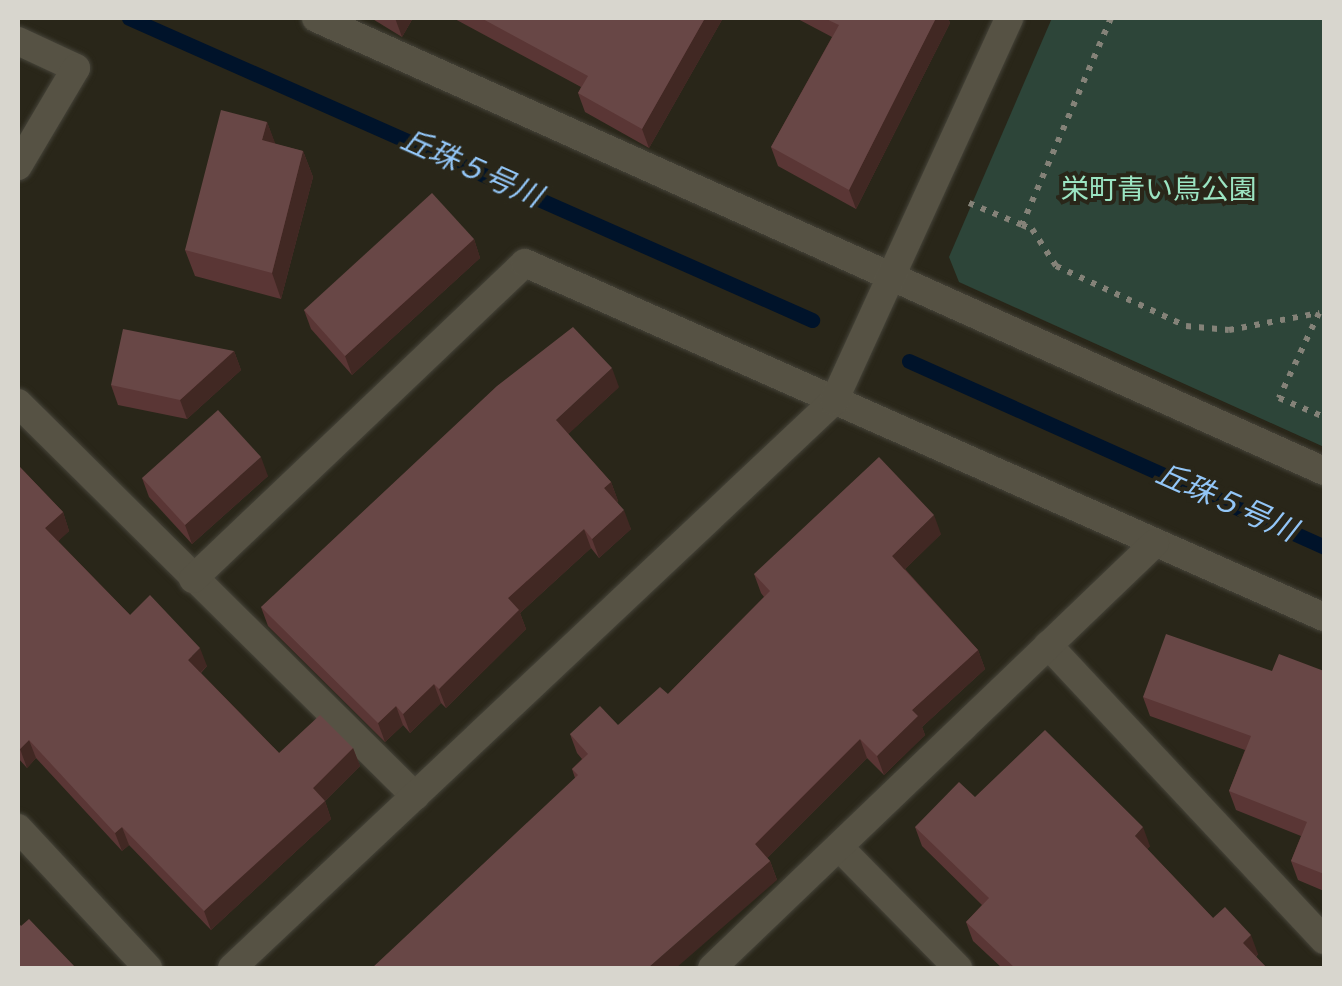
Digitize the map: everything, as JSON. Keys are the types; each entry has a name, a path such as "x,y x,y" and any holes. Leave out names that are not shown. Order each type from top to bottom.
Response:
{"street":[{"path":"316,18 1324,472"},
{"path":"232,968 834,401 1009,18"},
{"path":"18,41 76,68 18,166"},
{"path":"193,579 525,262 1324,618"},
{"path":"18,403 414,796"},
{"path":"712,968 1155,543"},
{"path":"1048,645 1324,940"},
{"path":"18,828 148,968"},
{"path":"839,847 958,968"}],"path":[{"path":"1022,225 1111,18"},
{"path":"969,203 1032,229 1056,266 1186,326 1229,330 1319,313 1279,398 1324,417"}],"green space":[{"name":"栄町青い鳥公園","path":"1052,18 1324,18 1324,447 959,282 949,257"}],"building":[{"path":"481,18 705,18 642,129 578,93 588,76"},
{"path":"824,18 936,18 849,190 771,147 839,25"},
{"path":"221,110 267,122 262,140 303,151 272,273 185,250"},
{"path":"432,193 474,239 345,356 304,310"},
{"path":"573,327 612,368 556,420 611,482 604,488 624,510 592,539 584,529 508,598 519,610 439,689 434,684 403,714 396,706 378,723 261,607 497,386"},
{"path":"123,329 234,351 180,400 111,385"},
{"path":"218,410 261,457 185,525 142,478"},
{"path":"879,457 934,515 892,556 978,650 912,710 918,716 877,756 860,739 755,844 770,861 648,968 372,968 578,775 572,769 588,754 570,734 600,706 618,725 660,687 668,694 770,591 754,574"},
{"path":"18,465 63,512 45,528 130,615 150,595 200,648 188,660 279,753 320,715 353,748 313,788 325,801 204,911 122,827 115,833 29,740 20,749 18,746"},
{"path":"1166,634 1272,671 1279,654 1324,671 1324,874 1291,861 1307,822 1229,791 1251,736 1143,697"},
{"path":"1045,730 1143,827 1135,836 1213,918 1225,907 1251,935 1243,943 1267,968 1015,968 966,922 989,898 915,827 959,782 975,797"},
{"path":"29,919 76,968 18,968 18,922 21,926"}],"waterway":[{"name":"丘珠５号川","path":"129,18 812,320"},
{"name":"丘珠５号川","path":"909,361 1324,547"}]}
